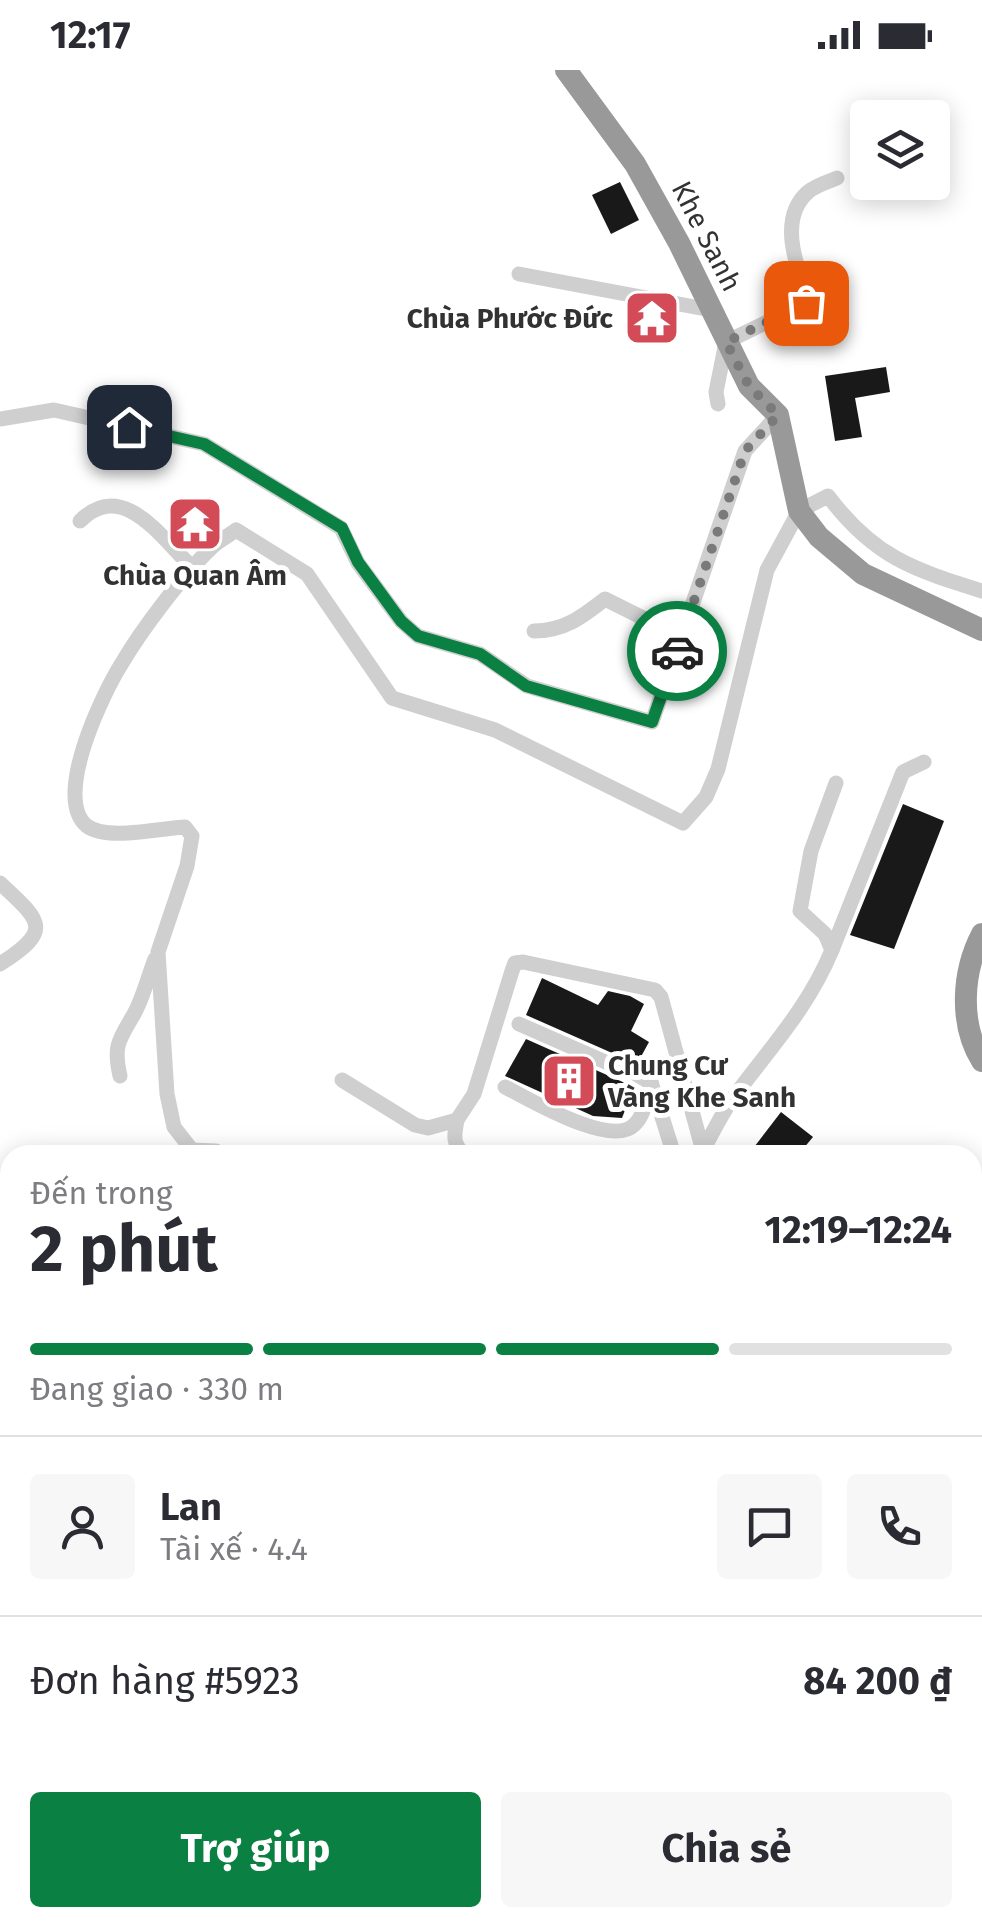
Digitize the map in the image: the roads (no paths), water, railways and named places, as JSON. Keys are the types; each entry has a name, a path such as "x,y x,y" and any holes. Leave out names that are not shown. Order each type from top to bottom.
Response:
{"highway":[{"name":"Khe Sanh","path":"566,70 635,164 679,242 749,386 778,415 799,510 819,537 863,574 982,630"},
{"path":"982,934 970,956 965,984 972,1044 982,1062"}],"street":[{"path":"718,404 716,392 726,342 806,303 790,245 794,215 806,193 837,178"},
{"path":"520,274 711,310"},
{"path":"0,419 54,410 204,444 342,528 358,562 401,621 418,636 480,654 526,686 652,722 745,451 778,415"},
{"path":"120,1076 116,1056 120,1032 135,1013 158,952 187,866 192,836 185,827 117,833 92,830 82,821 76,806 76,772 93,724 122,663 193,568 211,548 236,530 307,574 392,698 495,730 683,822 706,797 718,770 767,570 799,510 828,496 848,523 873,545 911,568 982,591"},
{"path":"80,521 100,507 123,508 160,530 170,548 193,568"},
{"path":"534,632 553,631 578,619 604,599 682,638"},
{"path":"707,1145 734,1096 787,1032 818,984 903,772 924,762"},
{"path":"832,950 825,934 800,911 812,851 836,783"},
{"path":"0,883 36,921 30,944 0,964"},
{"path":"158,952 167,1094 174,1127 188,1145"},
{"path":"456,1145 457,1120 474,1094 515,963 523,962 655,990 662,997 700,1145"},
{"path":"519,1024 651,1082 671,1145"},
{"path":"342,1080 421,1127 457,1120"},
{"path":"505,1087 614,1134 626,1131 638,1120 651,1082"}],"place":[{"name":"Chùa Phước Đức","path":"652,318"},
{"name":"Chùa Quan Âm","path":"195,524"},
{"name":"Chung Cư Vàng Khe Sanh","path":"569,1081"}]}
